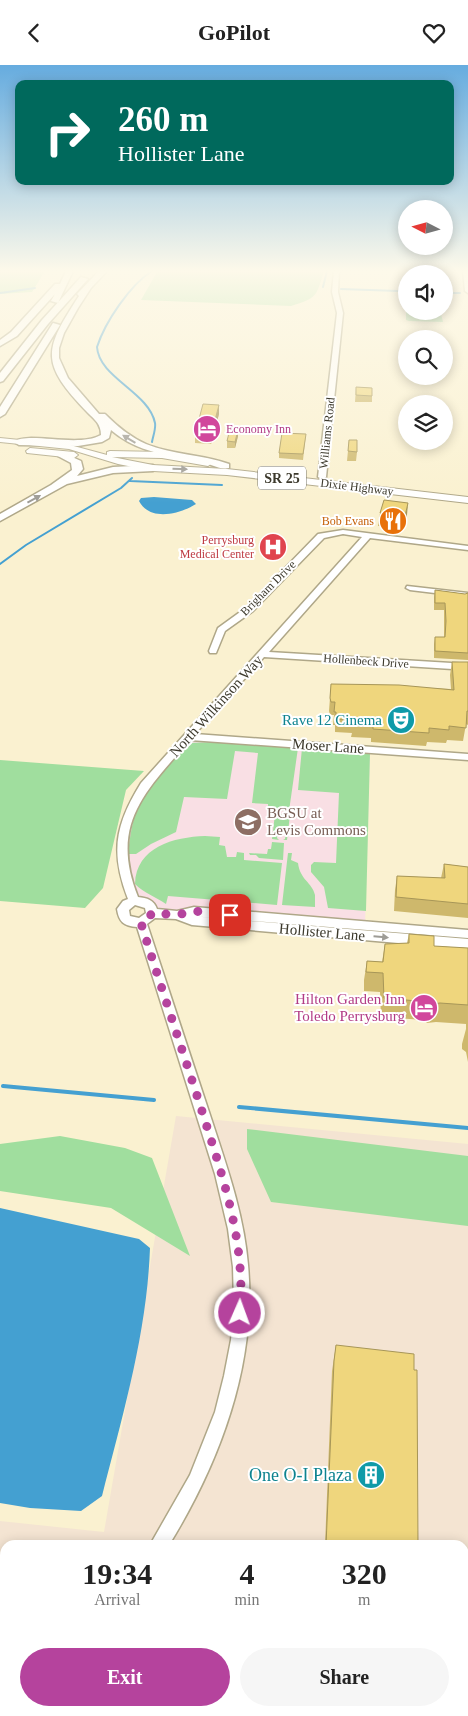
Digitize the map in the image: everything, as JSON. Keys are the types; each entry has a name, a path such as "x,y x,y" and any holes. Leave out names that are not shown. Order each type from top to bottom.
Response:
{"highway":[{"path":"0,371 18,348"},
{"path":"0,379 24,348"},
{"path":"0,414 42,348"},
{"path":"14,444 50,441 86,444 94,443 106,436 104,424 69,386 55,360 56,348"},
{"path":"61,372 116,431 125,437 147,448 212,460 225,466"},
{"path":"0,518 55,487 78,469 76,461 61,455"},
{"path":"55,487 94,473 123,469 153,468"}],"main road":[{"name":"Dixie Highway","path":"0,440 61,455 140,453 162,455 225,466 468,494"},
{"name":"Dixie Highway","path":"0,446 14,444 70,447 121,462 153,468 227,472 468,500"}],"street":[{"name":"Williams Road","path":"322,477 336,348"},
{"name":"Brigham Drive","path":"213,651 221,630 250,609 316,539 331,534 468,549"},
{"name":"North Wilkinson Way","path":"134,901 124,871 122,849 133,806 145,785 367,537"},
{"path":"410,588 468,595"},
{"name":"Hollenbeck Drive","path":"263,655 468,667"},
{"name":"Moser Lane","path":"188,737 468,757"},
{"path":"146,918 129,922 123,915 124,907 134,901 148,904 146,918 236,1227 241,1267 242,1298 238,1342 224,1410 197,1480 162,1540"},
{"name":"Hollister Lane","path":"146,918 177,915 194,911 468,934"},
{"name":"Hollister Lane","path":"177,915 192,921 468,944"}],"shaded area":[{"name":"BGSU at Levis Commons","path":"188,737 370,749 365,926 152,913 140,901 124,871 133,806"},
{"path":"176,1116 468,1144 468,1540 0,1540 0,1521 104,1532"}],"green space":[{"path":"212,742 298,748 289,811 268,809 268,804 252,803 258,753 235,751 227,799 184,797 176,832 151,844 136,854 128,854 136,811 141,798 150,784 189,743"},
{"path":"302,748 370,753 366,911 328,908 324,887 311,872 311,865 314,862 336,863 339,793 298,790"},
{"path":"0,760 144,771 126,790 103,888 85,908 0,901"},
{"path":"275,814 290,815 287,840 283,840 285,839 286,832 278,832 277,838 279,840 272,839"},
{"path":"205,836 220,837 219,845 225,846 227,857 236,857 237,852 244,853 244,860 282,863 277,905 168,896 166,904 135,884 137,871 149,853 169,842"},
{"path":"272,842 284,843 283,860 259,858 256,855 250,855 249,853 267,854 268,849 271,849"},
{"path":"288,853 292,853 291,860 298,863 303,877 315,895 315,907 282,905"},
{"path":"247,1129 468,1156 468,1226 271,1202 247,1149"},
{"path":"60,1136 125,1148 152,1158 190,1256 111,1208 0,1191 0,1144"}],"water":[{"path":"154,497 192,500 196,504 182,511 158,514 144,508 139,501 141,498"},
{"path":"0,1208 139,1239 150,1248 144,1311 133,1373 102,1496 81,1511 30,1508 0,1503"}],"building":[{"path":"356,387 372,388 372,396 356,395"},
{"path":"203,404 219,405 211,435 195,434"},
{"path":"230,429 238,430 235,442 227,441"},
{"path":"282,433 306,434 303,454 279,453"},
{"path":"349,440 357,440 357,452 348,451"},
{"path":"384,500 408,503 405,516 380,513"},
{"path":"435,590 468,593 468,653 435,651 435,637 445,637 446,621 445,603 435,603"},
{"name":"Rave 12 Cinema","path":"452,662 468,662 466,728 449,726 449,730 429,728 429,733 373,729 373,725 353,723 353,720 336,719 336,712 334,712 335,702 331,702 330,698 331,684 399,685 454,690"},
{"path":"444,864 468,867 468,904 396,897 397,876 445,878"},
{"name":"Hilton Garden Inn Toledo Perrysburg","path":"409,934 434,936 434,946 468,948 468,1005 431,1004 428,1002 384,998 383,973 366,972 367,961 383,962 385,944 409,943"},
{"name":"One O-I Plaza","path":"336,1345 414,1354 414,1370 417,1370 418,1540 326,1540"}],"waterway":[{"path":"97,348 106,368 144,402 151,412 155,423 152,442"},
{"path":"0,564 26,545 121,488 132,478"},
{"path":"130,481 222,485"},
{"path":"3,1086 154,1100"},
{"path":"239,1107 468,1128"}],"place":[{"name":"Economy Inn","path":"207,429"},
{"name":"Bob Evans","path":"393,521"},
{"name":"Perrysburg Medical Center","path":"273,547"},
{"name":"Rave 12 Cinema","path":"401,720"},
{"name":"BGSU at Levis Commons","path":"248,822"},
{"name":"Hilton Garden Inn Toledo Perrysburg","path":"424,1008"},
{"name":"One O-I Plaza","path":"371,1475"}],"route":[{"path":"230,915 194,911 177,915 152,913 148,919 141,923 224,1181 236,1227 241,1267 242,1298 240,1313"}]}
